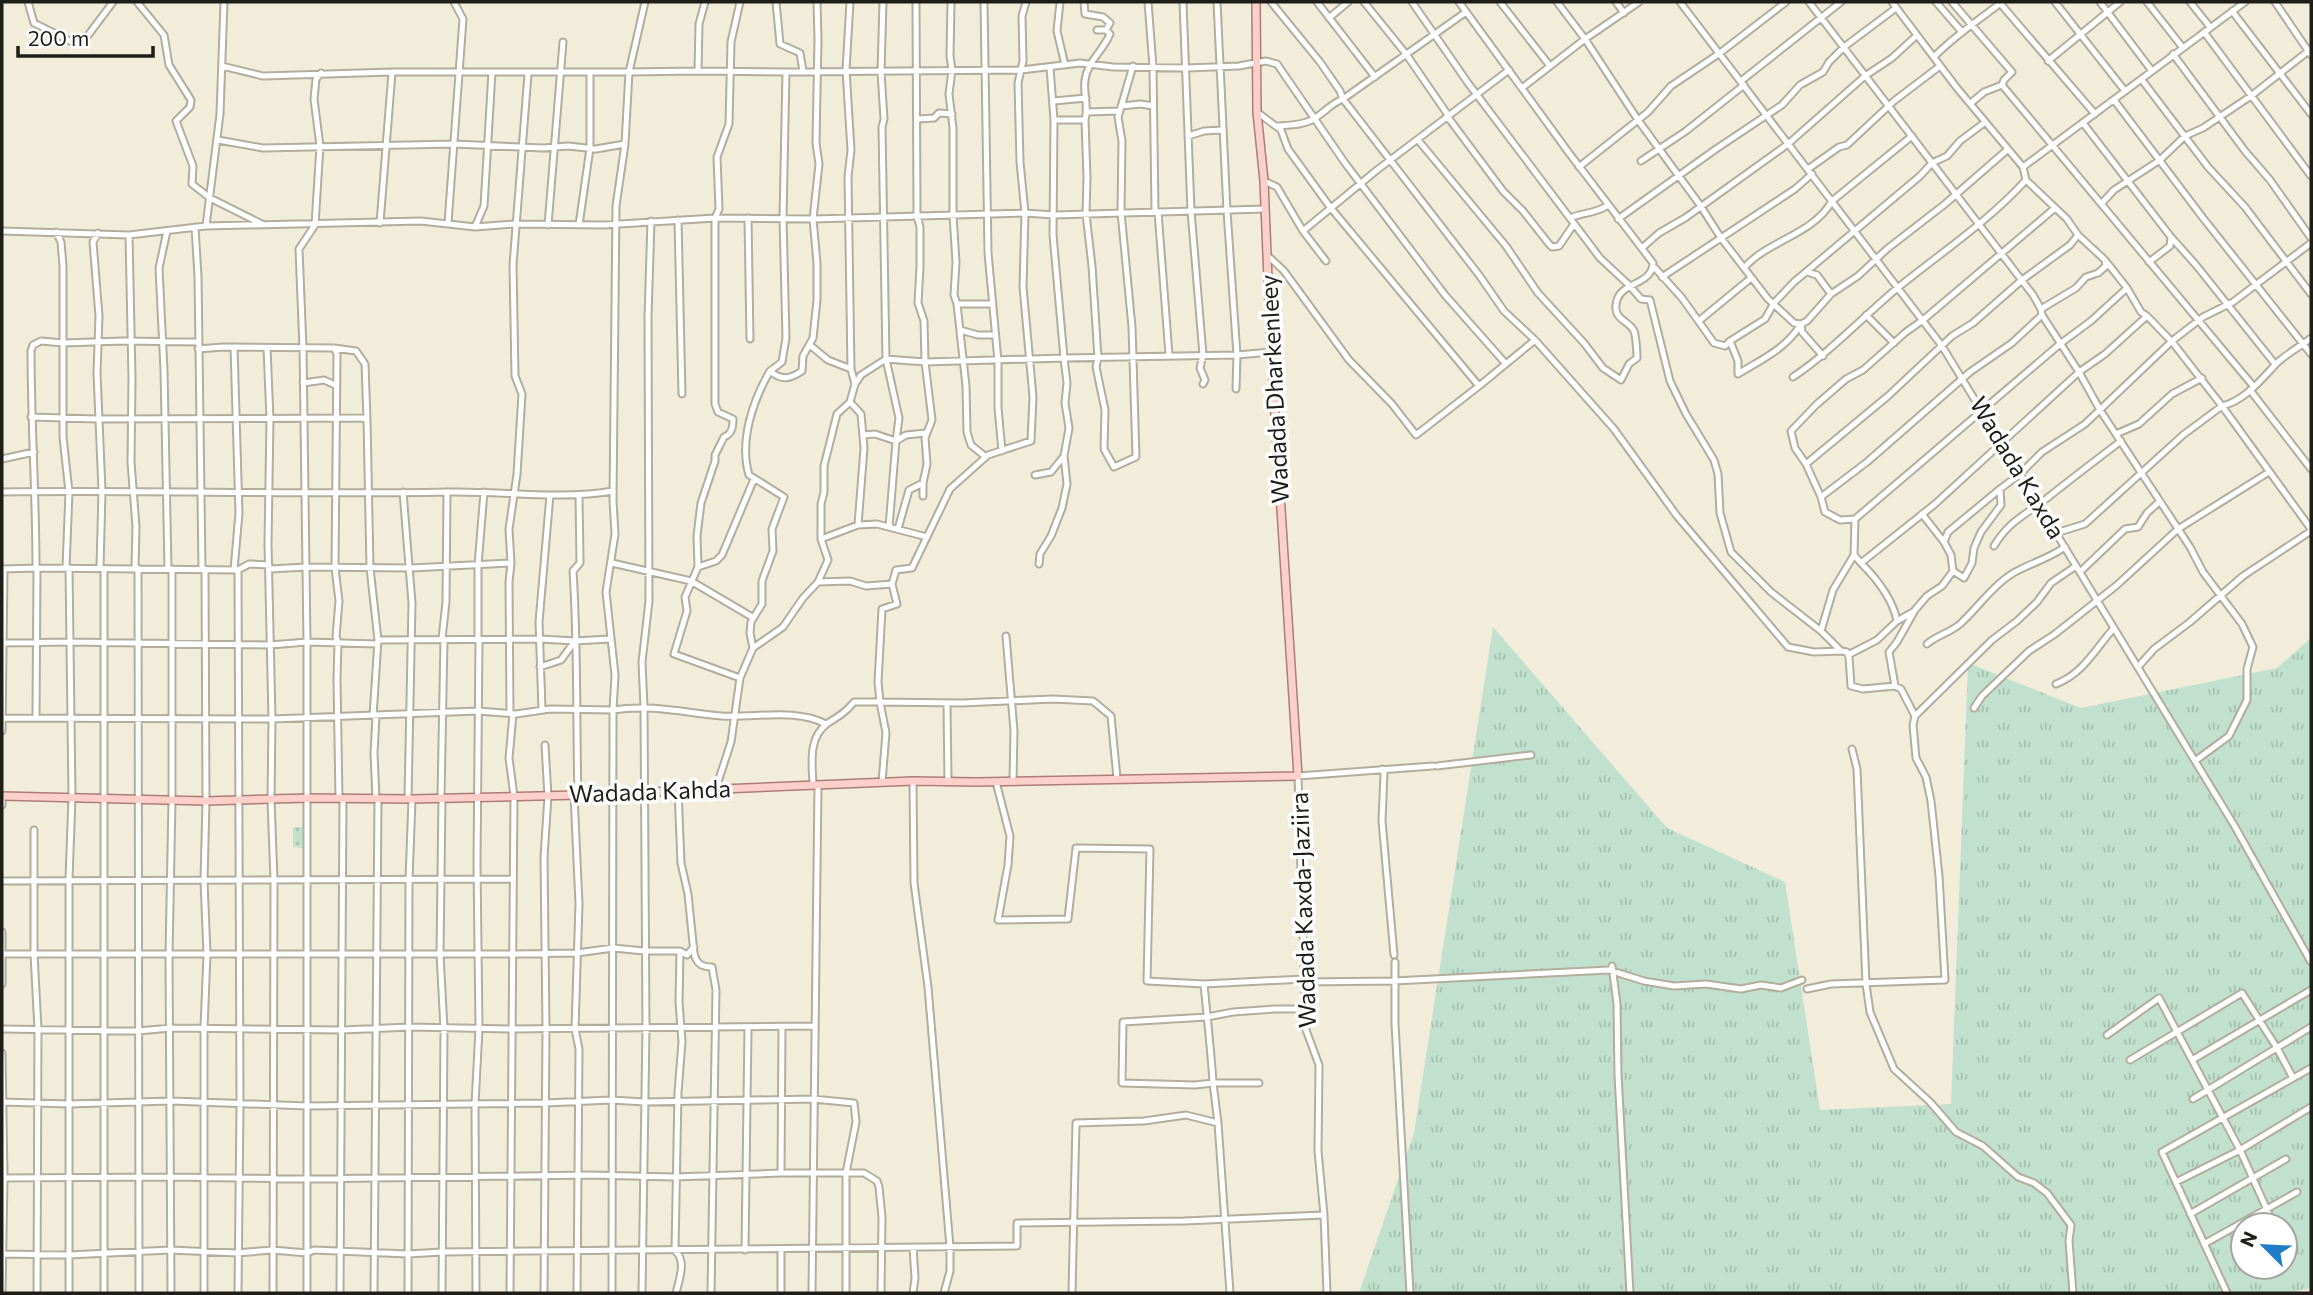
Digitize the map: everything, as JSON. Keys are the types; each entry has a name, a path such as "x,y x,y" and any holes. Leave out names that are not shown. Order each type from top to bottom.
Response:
{"main road":[{"name":"Wadada Dharkenleey","path":"1256,2 1257,112 1264,181 1271,352 1298,776"},
{"name":"Wadada Kahda","path":"2,796 206,801 410,799 645,793 913,781 1298,776"}],"street":[{"path":"28,2 32,21 72,42 86,38 113,2"},
{"path":"137,2 164,35 169,65 191,100 192,104 178,117 177,124 193,166 192,184 210,198 265,225"},
{"path":"206,226 218,140 224,2"},
{"path":"448,223 463,19 454,2"},
{"path":"612,1293 612,793 615,675 606,592 615,534 613,491 618,187 625,144 629,72 645,2"},
{"path":"698,71 699,24 705,2"},
{"path":"740,2 731,42 729,124 717,157 719,209 715,218 715,404 718,412 733,419 733,428 715,455 701,503 697,536 698,567 685,597 687,611 674,654 740,678"},
{"path":"776,2 780,44 800,53 803,71"},
{"path":"770,371 779,378 791,378 802,371 803,356 811,346 817,300 813,219 819,164 816,143 817,2"},
{"path":"850,2 846,70 851,150 848,177 850,369 855,384"},
{"path":"883,2 881,72 884,119 886,359 899,418 889,527"},
{"path":"916,2 917,216 920,227 918,303 924,321 925,362 932,420 926,433 927,464 923,496"},
{"path":"951,2 952,70 949,94 952,114 956,262 954,295 966,386 967,432 971,445 986,457"},
{"path":"984,2 988,253 998,361 1002,451"},
{"path":"882,782 886,733 878,682 882,609 897,604 892,584 896,570 912,568 950,489 962,476 986,457 1031,441 1033,397 1022,267 1025,213 1020,162 1018,83 1023,44 1022,16 1026,2"},
{"path":"1060,2 1057,31 1065,65"},
{"path":"1084,2 1085,13 1110,23 1106,30"},
{"path":"1148,2 1153,67 1157,212 1169,355"},
{"path":"1183,2 1191,211 1203,355 1200,369 1205,380 1203,384"},
{"path":"1217,2 1222,130 1237,355 1236,389"},
{"path":"1271,2 1320,62 1343,99 1504,311 1535,340 1614,429 1676,516 1788,647 1814,652 1847,652 1851,686 1863,689 1895,686 1901,689 1915,716"},
{"path":"1317,2 1375,77"},
{"path":"1329,18 1348,2"},
{"path":"1364,2 1406,54 1503,191 1552,247 1559,246 1577,215 1596,212 1608,205"},
{"path":"1412,2 1600,258 1641,299 1650,300 1671,382 1686,414 1714,460 1718,474 1720,513 1731,552 1771,592 1821,631 1841,651"},
{"path":"1500,2 1550,66"},
{"path":"1557,2 1721,239 1774,303 1794,323 1801,324"},
{"path":"1616,2 1624,13"},
{"path":"1522,88 1585,39 1639,2"},
{"name":"Wadada Kaxda","path":"1681,2 1942,346 2195,761 2311,962"},
{"path":"1579,167 1638,120 1671,86 1720,53 1786,2"},
{"path":"1809,2 2022,280 2100,410 2203,572 2242,624 2253,647 2247,668 2247,699 2229,736 2195,761"},
{"path":"1641,161 1660,150 1841,2"},
{"path":"1892,2 1984,123 2023,167 2026,180 2105,260 2127,288 2141,312 2172,341 2202,378 2311,530 2242,576 2190,622 2154,649 2138,667"},
{"path":"1936,2 1962,32"},
{"path":"1952,2 2012,72 2002,85 1984,92 1970,103"},
{"path":"1934,57 2000,2 2095,114"},
{"path":"2055,2 2125,91"},
{"path":"2100,2 2152,71"},
{"path":"2048,61 2120,2"},
{"path":"2147,2 2183,48"},
{"path":"2190,2 2250,96 2311,176"},
{"path":"2102,203 2127,181 2160,159 2185,136 2194,134 2310,52 2275,2"},
{"path":"1418,140 1506,246 1538,293 1603,368 1621,380 1629,365 1637,358 1633,329 1623,323 1616,310 1619,295 1653,269 1653,263 1579,167 1462,3"},
{"path":"2023,167 2240,3"},
{"path":"1618,219 1678,174 1787,102 1800,85 1823,72 1844,47 1896,8"},
{"path":"2232,11 2311,114"},
{"path":"1277,126 1315,119 1334,102 1343,99 1434,32 1466,12"},
{"path":"1097,30 1106,30 1110,34 1091,64 1084,83 1087,112 1086,214 1092,266 1098,358 1096,367 1105,410 1104,449 1114,467 1136,457 1134,357 1121,212 1120,108 1133,66"},
{"path":"1642,248 1659,233 1788,144 1865,76 1892,58 1916,36"},
{"path":"548,225 563,42"},
{"path":"2174,54 2311,238"},
{"path":"222,66 263,76 392,72 528,74 1021,70 1080,63 1187,68 1257,64 1266,61 1277,64 1360,184 1445,295 1506,364"},
{"path":"1662,277 1795,188 1839,147 1847,145 1894,101 1902,98 1940,66"},
{"path":"1039,564 1040,554 1051,536 1062,508 1068,484 1064,456 1069,428 1065,403 1067,383 1062,311 1055,257 1054,101 1050,67"},
{"path":"1303,231 1330,207 1509,70"},
{"path":"380,223 392,72"},
{"path":"475,227 484,206 492,72"},
{"path":"753,648 750,633 752,617 762,604 762,581 773,551 772,529 784,497 754,480 747,467 748,424 760,388 770,371 782,362 786,338 783,218 786,72"},
{"path":"307,1293 307,642 299,249 315,225 320,146 314,99 316,79 321,73"},
{"path":"579,225 590,148 590,73"},
{"path":"510,1293 514,796 509,758 509,529 522,394 515,376 514,224 528,74"},
{"path":"2142,79 2208,167 2245,207 2311,294"},
{"path":"2002,85 2252,388 2311,469"},
{"path":"1054,101 1086,99"},
{"path":"2114,100 2311,354"},
{"path":"1087,112 1141,104 1153,106"},
{"path":"1257,112 1277,126 1288,149 1330,207 1479,386"},
{"path":"918,119 934,118 939,113 952,114"},
{"path":"1054,120 1085,120"},
{"path":"1653,269 1655,268 1700,320 1714,343 1725,346 1765,318 1774,303 1794,282 1932,163 1947,156 1960,141 1984,123"},
{"path":"2083,123 2171,237 2275,364"},
{"path":"1188,136 1204,131 1222,130"},
{"path":"1744,268 1770,246 1780,244 1827,210 1832,201 1912,136"},
{"path":"218,140 263,148 454,144 590,148 625,144"},
{"path":"1730,341 1738,361 1738,374 1776,353 1793,339 1801,324 1813,315 1831,294 1858,276 2007,150"},
{"path":"1793,377 1823,356 1866,315 1979,224 2026,180"},
{"path":"1264,181 1277,187 1303,231 1326,261"},
{"path":"2055,208 1878,358 1846,379 1791,431 1795,448 1806,464 1825,512 1840,520 1855,519 2127,288"},
{"path":"2,231 129,235 206,226 448,223 475,227 715,218 813,219 1265,209"},
{"path":"748,218 750,339"},
{"path":"678,220 682,394"},
{"path":"642,1293 646,1027 642,662 649,601 648,317 651,221"},
{"path":"195,227 206,643 204,1293"},
{"path":"167,231 159,268 173,643 169,955 171,1293"},
{"path":"56,232 61,242 64,418 69,492 72,797 69,880 69,1293"},
{"path":"61,242 67,232"},
{"path":"99,233 93,242 99,316 97,419 102,491 105,642 104,1293"},
{"path":"129,235 131,476 139,643 138,1293"},
{"path":"1806,464 1888,396 1942,346 2022,280 2070,245 2078,235"},
{"path":"2149,262 2170,246 2171,237"},
{"path":"1944,542 1948,532 2020,474 2042,452 2085,424 2172,341 2198,321 2257,284 2311,243"},
{"path":"1268,256 1304,298 1349,360 1392,404 1416,435 1535,340"},
{"path":"1821,497 1876,455 1962,379 2012,343 2042,312 2076,288 2086,277 2098,273 2106,266 2105,260"},
{"path":"1807,272 1817,275 1831,294"},
{"path":"1700,320 1751,278"},
{"path":"957,304 993,304"},
{"path":"1866,315 1894,343"},
{"path":"1861,563 1922,514 2079,372 2105,354 2147,316"},
{"path":"1801,324 1802,332 1823,356"},
{"path":"960,330 978,335 995,335"},
{"path":"2056,533 2084,524 2183,435 2222,406 2234,403 2270,373 2275,364 2311,338"},
{"path":"36,717 36,568 31,417 33,345 41,341 97,344 131,342 334,348 356,351 365,364 370,568 378,665 374,753 377,799 374,1293"},
{"path":"811,346 828,360 850,369"},
{"path":"233,347 238,537 236,570 240,644 238,1293"},
{"path":"267,348 274,880 273,1293"},
{"path":"334,348 337,354 335,568 339,601 336,637 343,878 340,1293"},
{"path":"712,790 718,782 731,742 740,678 753,648 783,627 818,582 828,560 821,539 824,466 837,414 850,402 855,384 861,375 886,359 962,362 1271,352"},
{"path":"2116,434 2139,424 2172,394 2202,378"},
{"path":"303,383 324,380 335,386"},
{"path":"850,402 861,414 864,447 858,525"},
{"path":"31,417 363,418 367,421"},
{"path":"863,435 875,434 896,441 906,435 926,433"},
{"path":"1994,546 2014,520 2121,441"},
{"path":"2,459 34,452"},
{"path":"1035,475 1051,472 1064,456"},
{"path":"1974,708 1982,696 2029,651 2055,634 2096,599 2140,567 2178,529 2269,472"},
{"path":"698,567 716,561 722,555 754,480"},
{"path":"893,497 923,483"},
{"path":"1922,514 1944,542 1951,555 1954,571 1964,578 1972,563 1974,548 2001,505 2000,489"},
{"path":"898,529 909,490"},
{"path":"2,492 484,492 579,496 613,491"},
{"path":"404,492 411,568 412,639 407,779 410,799 408,1293"},
{"path":"442,1293 444,1029 440,879 447,492"},
{"path":"476,1293 475,1104 479,1029 478,565 484,492"},
{"path":"542,710 540,639 550,495"},
{"path":"576,1293 579,1049 575,1029 579,904 576,795 578,673 573,571 580,563 579,496"},
{"path":"1807,989 1831,984 1945,980 1932,814 1926,777 1916,758 1913,725 1915,716 1992,640 2017,621 2051,583 2078,569 2125,529 2138,527 2147,513 2160,501"},
{"path":"1821,631 1833,590 1854,555 1855,519"},
{"path":"821,539 858,525 877,524 927,537"},
{"path":"1927,644 1957,626 1998,585 2017,571 2040,562 2065,547"},
{"path":"1854,555 1878,582 1897,621"},
{"path":"612,562 691,581 752,617"},
{"path":"2,731 3,569 236,570 249,564 269,567 411,568 511,563"},
{"path":"1889,652 1915,610 1927,596 1942,586 1954,571"},
{"path":"818,582 850,581 866,586 892,584"},
{"path":"1848,655 1915,610"},
{"path":"2056,684 2081,669 2114,628"},
{"path":"1883,634 1895,686"},
{"path":"1006,636 1012,701 1013,781"},
{"path":"2,643 270,645 412,639 610,639"},
{"path":"540,667 561,660 575,641"},
{"path":"812,1293 815,785 811,747 826,724 844,714 854,702 947,703 1053,699 1093,701 1111,716 1117,778"},
{"path":"947,703 948,782"},
{"path":"2,718 272,719 644,707 735,715 797,716 826,724"},
{"path":"544,1293 544,834 548,796 545,745"},
{"path":"1852,749 1857,769 1866,984 1870,1012 1894,1069 1930,1102 1956,1132 1983,1146 2018,1177 2034,1183 2046,1193 2071,1225 2069,1241 2073,1293"},
{"path":"1298,776 1435,766 1531,755"},
{"path":"1382,769 1382,821 1394,959 1410,1293"},
{"name":"Wadada Kaxda-Jaziira","path":"1298,776 1306,1030 1318,1066 1318,1151 1327,1293"},
{"path":"913,781 914,883 928,987 950,1247 950,1271 944,1293"},
{"path":"996,782 1010,836 1008,865 998,920 1068,919 1076,848 1150,849 1147,981 1204,984 1304,980 1394,981 1609,970 1644,981 1674,986 1706,984 1741,989 1761,985 1781,988 1802,980"},
{"path":"678,790 681,863 688,894 696,961 700,965 712,967 715,976 711,1293"},
{"path":"2,796 2,805"},
{"path":"34,830 34,954 38,1029 37,1293"},
{"path":"2,881 512,879"},
{"path":"2,932 2,984"},
{"path":"2,954 513,954 577,953 613,948 680,951 687,956 694,947"},
{"path":"675,1251 675,1177 682,1042 680,951"},
{"path":"1613,970 1630,1293"},
{"path":"1204,984 1218,1123 1230,1293"},
{"path":"2192,1060 2311,990"},
{"path":"2130,1060 2242,993 2293,1078"},
{"path":"2107,1035 2159,998 2240,1150 2267,1210"},
{"path":"1259,1083 1122,1083 1123,1022 1207,1017 1233,1012 1305,1009"},
{"path":"2,1029 375,1030 410,1027 511,1030 814,1026"},
{"path":"2193,1099 2311,1027"},
{"path":"745,1250 748,1028"},
{"path":"781,1173 782,1028"},
{"path":"2,1053 2,1293"},
{"path":"2227,1293 2162,1152 2311,1068"},
{"path":"3,1102 69,1104 171,1101 341,1106 545,1103 579,1100 679,1102 813,1099 855,1103 856,1122 846,1173 846,1293"},
{"path":"2176,1182 2240,1150 2311,1107"},
{"path":"1072,1293 1076,1123 1144,1121 1186,1115 1218,1123"},
{"path":"2190,1214 2286,1158"},
{"path":"3,1178 272,1177 307,1180 868,1174 877,1181 882,1217 881,1293"},
{"path":"2204,1244 2297,1192"},
{"path":"2,1254 69,1255 170,1250 237,1253 272,1250 307,1253 314,1250 408,1254 476,1251 1017,1246 1017,1223 1184,1221 1324,1215"},
{"path":"913,1248 913,1293"},
{"path":"781,1249 781,1293"},
{"path":"675,1251 680,1254 682,1260 676,1293"}],"green space":[{"path":"1493,627 1667,828 1785,882 1820,1110 1951,1104 1968,663 2081,708 2277,668 2311,638 2311,1288 2287,1293 1359,1293 1414,1133"},
{"path":"293,827 304,827 304,848 293,847"}]}
